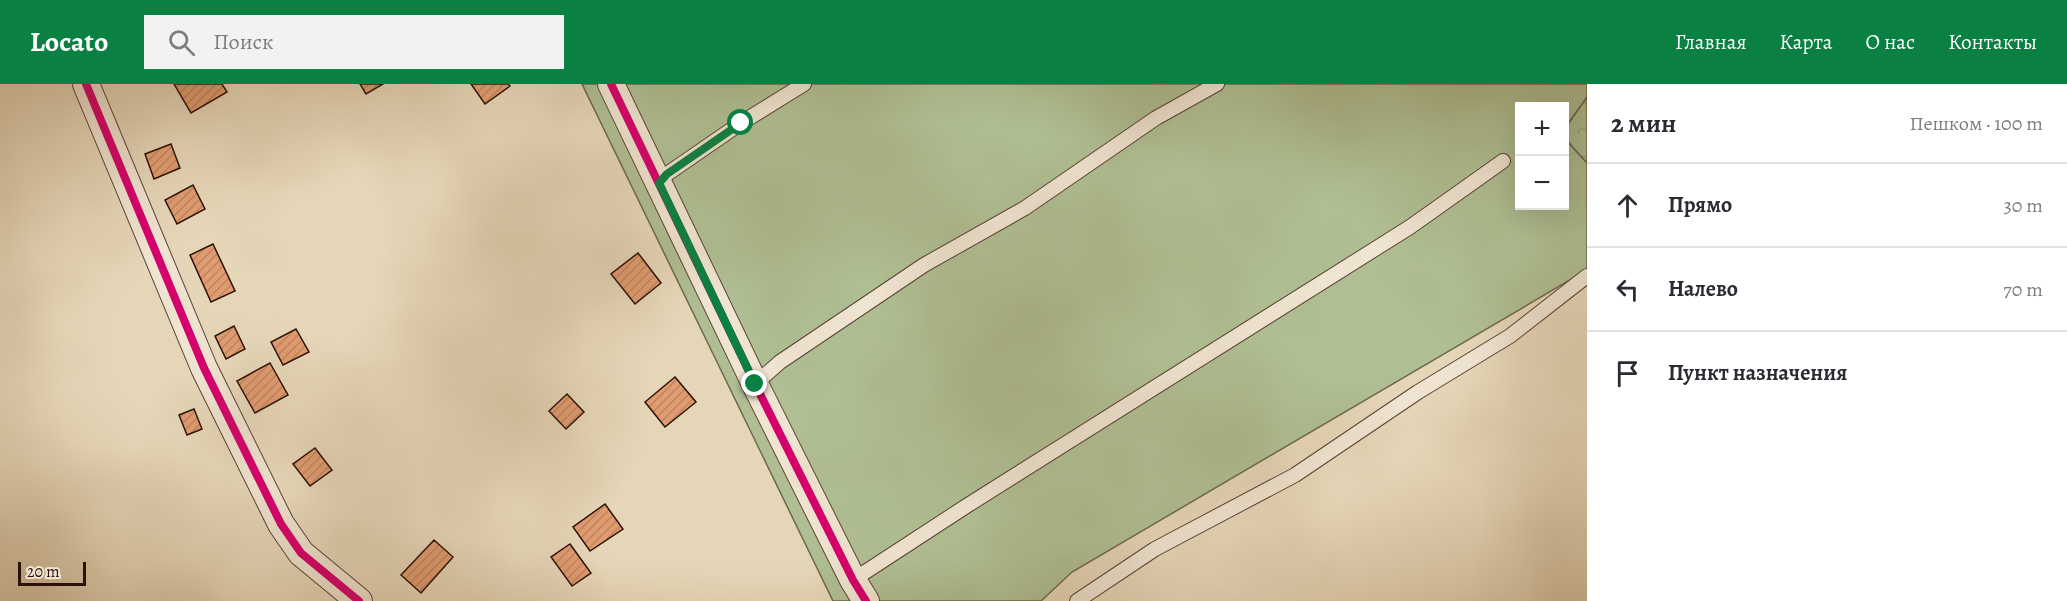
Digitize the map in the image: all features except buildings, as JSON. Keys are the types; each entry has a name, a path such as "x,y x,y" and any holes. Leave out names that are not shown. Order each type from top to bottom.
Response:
{"street":[{"path":"86,84 204,368 281,524 301,554 359,601"},
{"path":"611,84 755,384 860,590"}],"lane":[{"path":"659,183 667,174 722,136 804,84"},
{"path":"755,384 780,362 924,265 1025,208 1156,118 1217,84"},
{"path":"860,590 978,498 1410,227 1503,161"},
{"path":"1077,601 1155,549 1295,476 1418,392 1510,336 1587,276"}],"green space":[{"path":"582,84 1587,84 1587,97 1569,122 1569,102 1515,102 1515,210 1569,210 1569,143 1587,163 1587,270 1072,572 1041,601 833,601"},
{"path":"1587,97 1587,163 1569,143 1569,122"}],"cycle path":[{"path":"86,84 204,368 281,524 301,553 359,601"},
{"path":"611,84 755,384 853,580 866,601"}],"route":[{"path":"741,123 667,174 659,183 755,384"}]}
